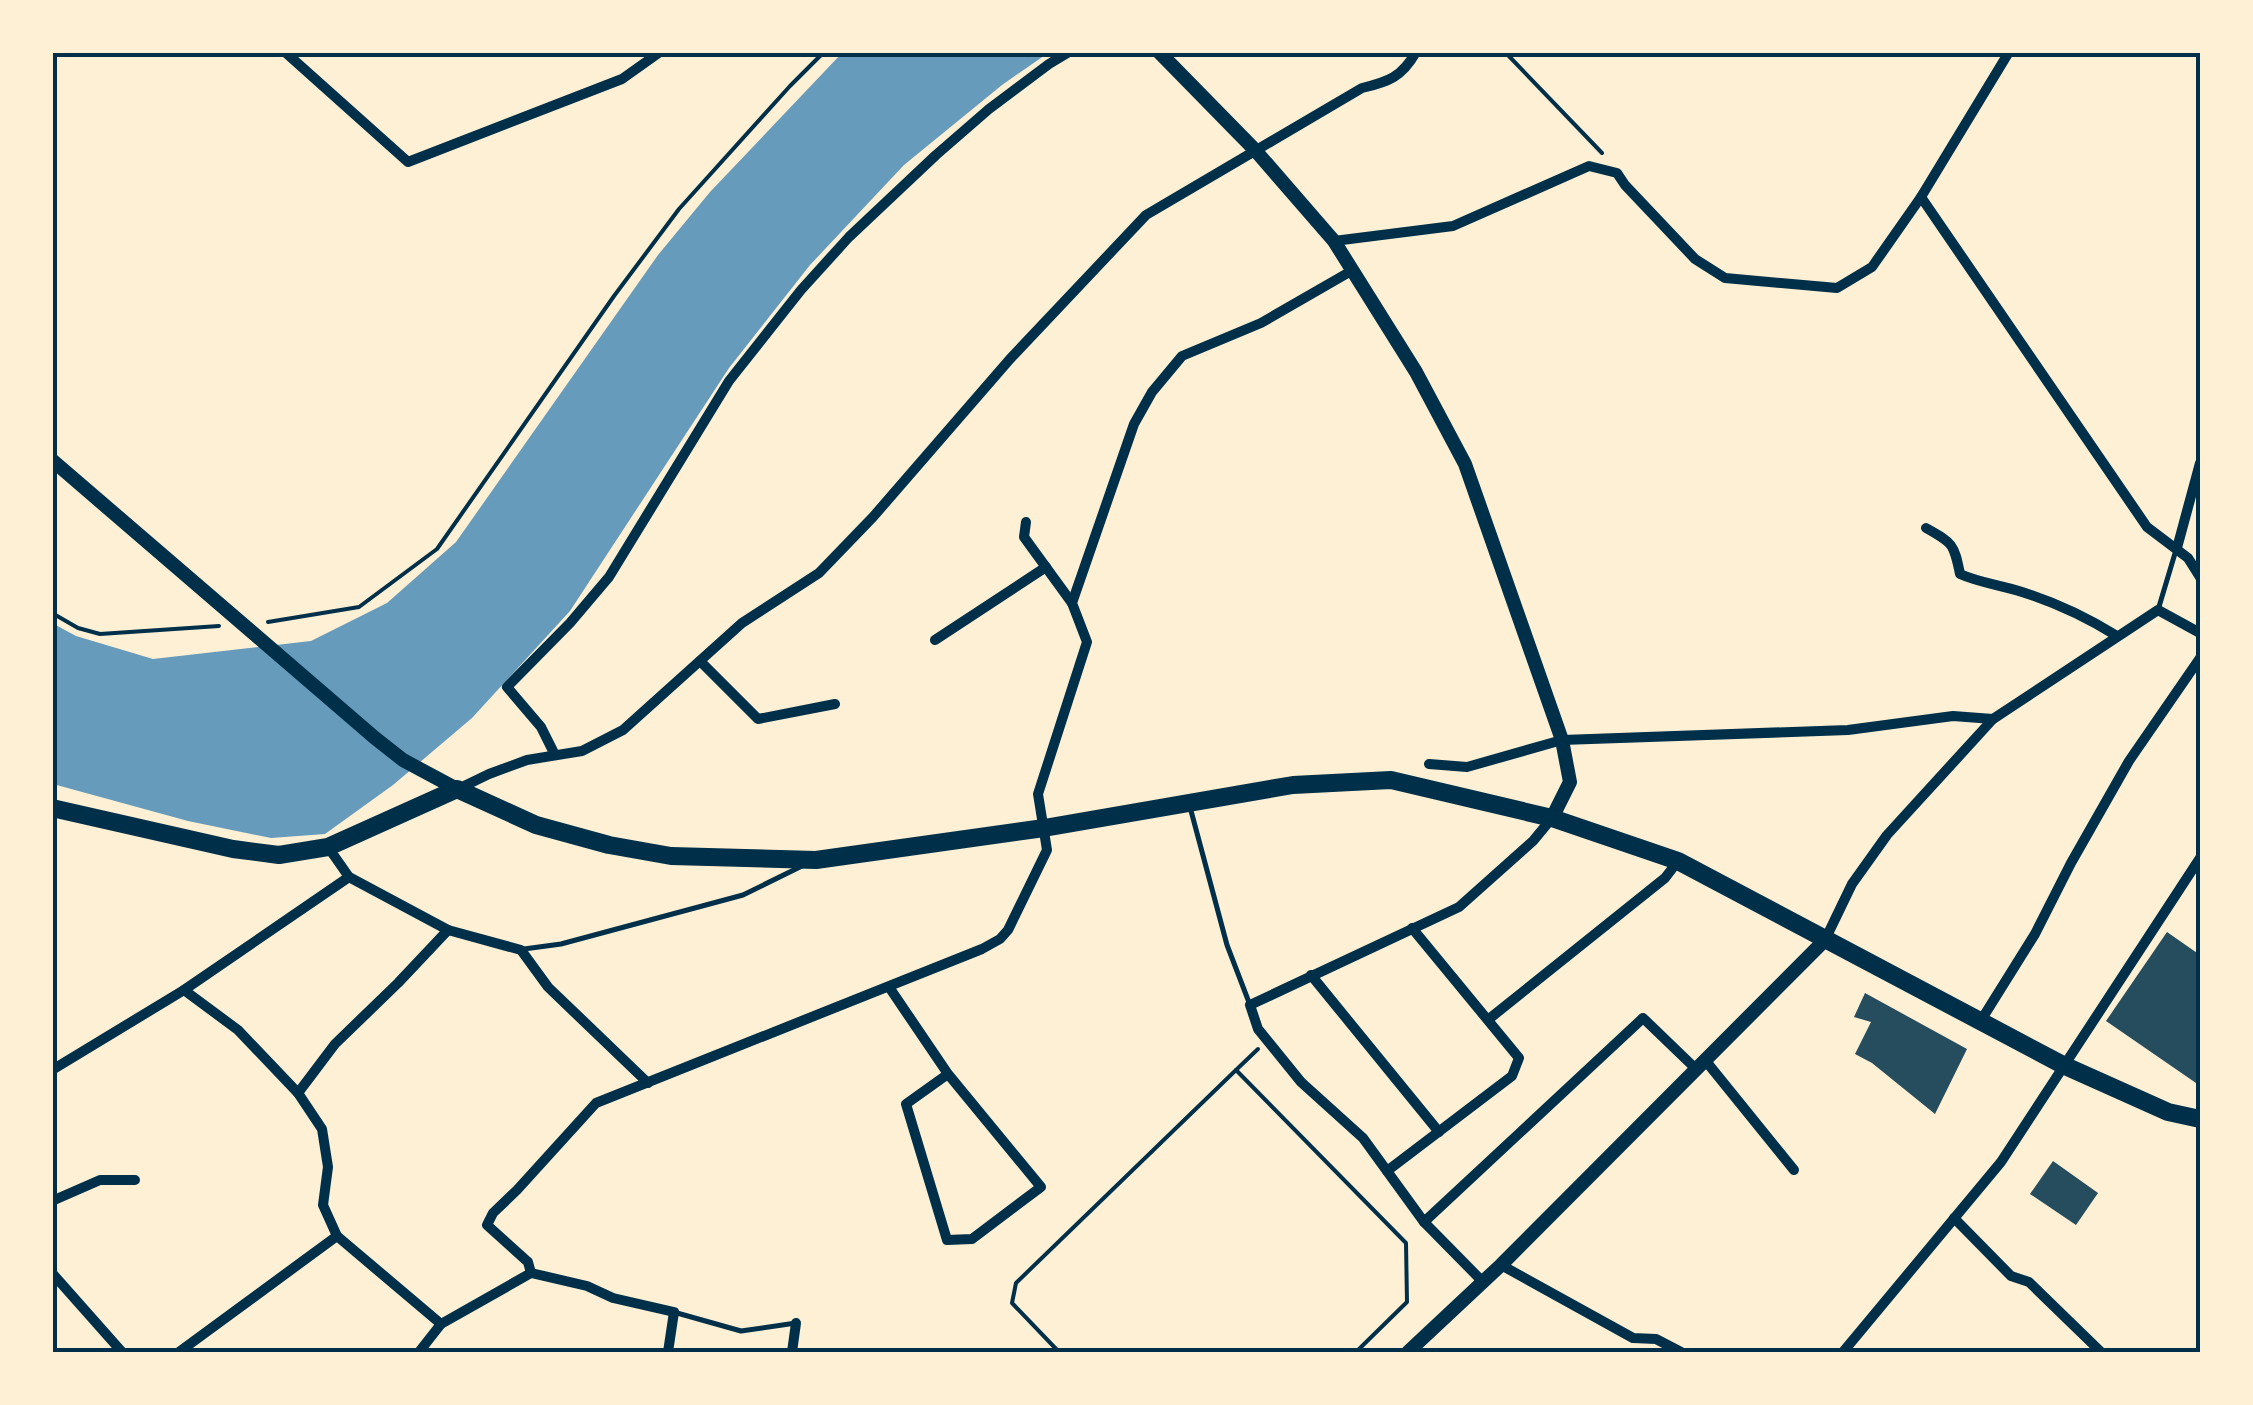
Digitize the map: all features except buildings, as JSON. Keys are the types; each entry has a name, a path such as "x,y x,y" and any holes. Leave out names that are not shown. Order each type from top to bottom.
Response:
{"main road":[{"path":"52,808 232,850 279,855 328,848 457,789 536,824 609,845 671,856 816,860 1044,828 1293,785 1391,780 1552,818 1678,862 2063,1065 2168,1112 2200,1120"}],"street":[{"path":"285,52 408,162 622,79 660,52"},
{"path":"556,755 540,728 507,688 609,577 729,381 849,236 988,109 1068,52"},
{"path":"1158,52 1254,150 1334,241 1416,372 1464,464 1562,740 1570,782 1552,818 1533,841 1458,907 1250,1005 1258,1028 1301,1082 1363,1138 1424,1222 1482,1281"},
{"path":"52,460 375,738 420,770 457,789 527,760 582,751 623,730 742,623 819,573 1146,214 1362,88 1386,82 1408,67 1416,52"},
{"path":"1334,241 1453,226 1589,166 1617,173 1695,258 1725,278 1837,288 1872,266 1921,197 2010,52"},
{"path":"1921,197 2147,528 2188,558 2200,577"},
{"path":"1072,602 1134,424 1152,392 1182,356 1261,323 1353,270"},
{"path":"2177,548 2200,463"},
{"path":"531,1273 528,1262 487,1225 596,1103 982,949 1008,930 1047,850 1038,794 1087,642 1072,602 1024,536 1026,522"},
{"path":"1926,528 1955,548 1960,574 2024,592 2117,636"},
{"path":"935,640 1046,567"},
{"path":"1408,1352 1501,1265 1825,940 1852,884 1887,835 1993,720 2158,610 2200,633"},
{"path":"1980,1022 2035,934 2129,761 2200,658"},
{"path":"700,661 758,718 836,704"},
{"path":"1429,764 1467,767 1562,740 1848,730 1952,716 1993,720"},
{"path":"328,848 349,878 448,930 521,950 548,987 648,1084"},
{"path":"1844,1352 2001,1162 2200,858"},
{"path":"1489,1019 1665,878 1678,862"},
{"path":"52,1070 184,990 349,878"},
{"path":"1388,1172 1512,1076 1520,1058 1412,928"},
{"path":"298,1093 335,1044 448,930"},
{"path":"1311,976 1438,1132"},
{"path":"889,986 948,1074 1041,1187 972,1239 947,1240 906,1104 948,1074"},
{"path":"184,990 238,1030 298,1093 322,1129 328,1167 323,1205 337,1236 441,1324"},
{"path":"1424,1222 1644,1018 1701,1064 1794,1170"},
{"path":"52,1201 100,1180 134,1180"},
{"path":"1954,1218 2010,1276 2029,1282 2102,1352"},
{"path":"178,1352 337,1236"},
{"path":"1501,1265 1632,1338 1656,1339 1680,1352"},
{"path":"52,1273 122,1352"},
{"path":"419,1352 441,1324 531,1273 674,1312 668,1352"},
{"path":"792,1352 796,1323"}],"lane":[{"path":"2158,610 2177,548"},
{"path":"1188,802 1226,945 1250,1005"},
{"path":"521,950 562,944 743,895 816,860"},
{"path":"674,1312 741,1332 796,1323"}],"path":[{"path":"52,614 100,634 243,626 359,607 436,549 678,210 824,52"},
{"path":"1505,52 1600,150 1617,173"},
{"path":"1059,1352 1012,1303 1016,1283 1268,1040"},
{"path":"1236,1070 1406,1244 1407,1302 1356,1352"}],"water":[{"path":"842,53 1048,53 904,165 810,265 729,368 570,611 472,718 393,785 325,834 271,838 188,821 53,784 52,623 76,636 153,659 311,641 387,603 456,542 658,255 710,192"}]}
